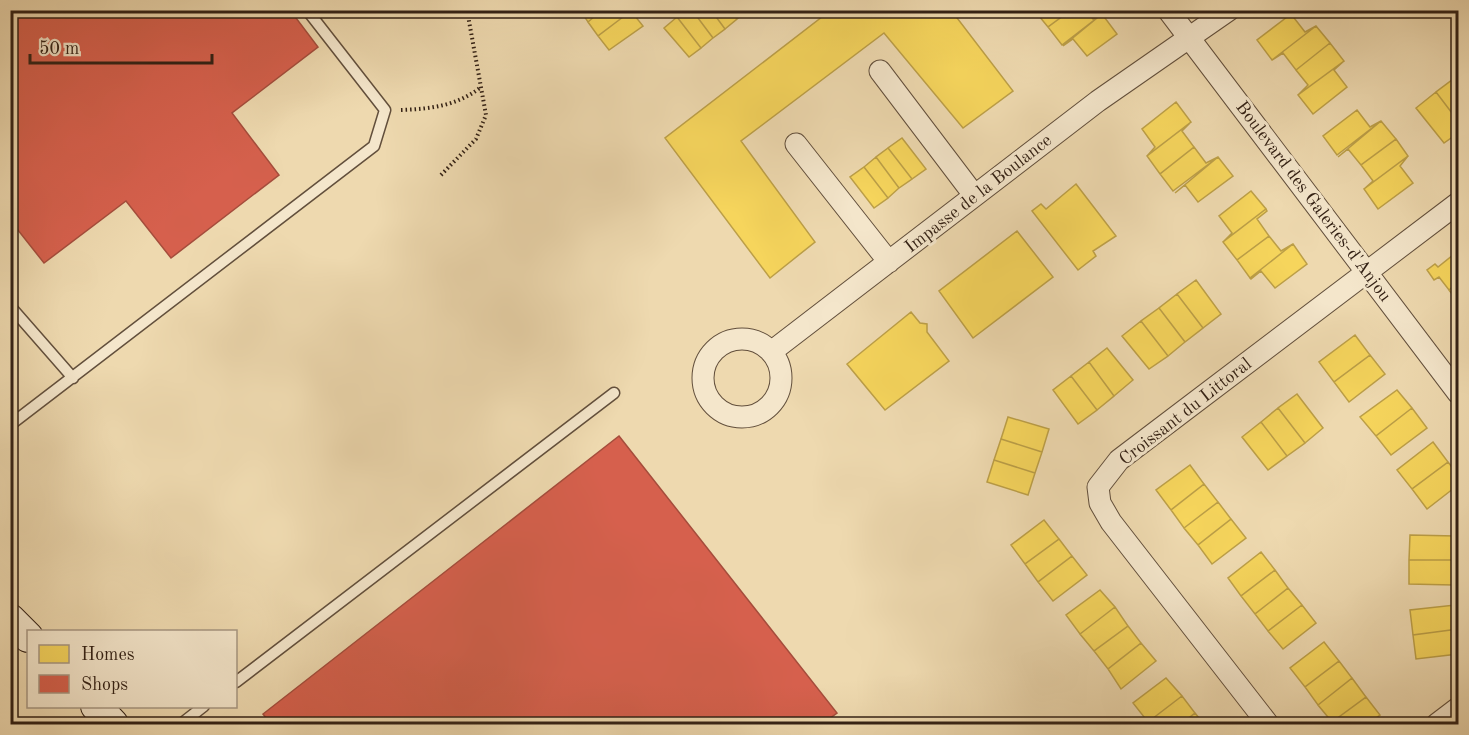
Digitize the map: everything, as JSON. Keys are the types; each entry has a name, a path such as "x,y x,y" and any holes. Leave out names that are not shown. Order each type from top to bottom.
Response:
{"street":[{"name":"Boulevard des Galeries-d'Anjou","path":"1168,10 1368,271 1458,393"},
{"name":"Impasse de la Boulance","path":"771,352 974,195 1151,63 1190,40 1229,10"},
{"path":"880,71 974,195"},
{"path":"796,144 889,262"},
{"path":"1368,271 1458,203"},
{"name":"Croissant du Littoral","path":"1268,724 1111,522 1100,503 1098,487 1119,460 1368,271"},
{"path":"10,619 27,637"},
{"path":"98,708 113,724"},
{"path":"1437,724 1458,708"}],"lane":[{"path":"10,424 374,146 386,110 307,10"},
{"path":"10,306 73,378"},
{"path":"237,681 614,393"},
{"path":"181,724 201,708"}],"path":[{"path":"441,175 476,139 486,115 467,10"},
{"path":"386,110 438,107 461,99 481,87"}],"building: Homes":[{"path":"580,10 602,10 588,22"},
{"path":"602,10 631,11 598,36 588,22"},
{"path":"686,10 692,10 713,38 701,48 677,17"},
{"path":"692,10 711,10 725,29 713,38"},
{"path":"711,10 731,10 737,19 725,29"},
{"path":"731,10 748,10 737,19"},
{"path":"831,10 951,10 1013,91 963,128 884,33 741,141 815,242 770,278 665,138"},
{"path":"1034,10 1071,10 1048,27"},
{"path":"1071,10 1086,10 1093,19 1102,14 1062,45 1048,27"},
{"path":"1368,10 1381,10 1373,17"},
{"path":"631,11 643,26 609,50 598,36"},
{"path":"1102,14 1117,34 1087,56 1073,39 1063,46"},
{"path":"1291,14 1305,32 1316,26 1272,60 1257,40"},
{"path":"677,17 701,48 689,57 664,28"},
{"path":"1316,26 1330,43 1296,70 1283,53 1272,60"},
{"path":"1330,43 1344,61 1298,95 1308,85 1296,70"},
{"path":"1344,61 1334,70 1347,87 1313,114 1298,95"},
{"path":"1456,77 1458,81 1458,121 1436,92"},
{"path":"1436,92 1458,121 1458,133 1444,143 1416,108"},
{"path":"1176,102 1191,122 1147,156 1155,147 1142,129"},
{"path":"1357,110 1370,127 1381,121 1337,155 1323,136"},
{"path":"1381,121 1396,139 1361,165 1348,149 1338,157"},
{"path":"1191,122 1182,131 1194,147 1160,174 1147,156"},
{"path":"902,138 926,169 912,179 888,148"},
{"path":"1396,139 1408,156 1364,189 1373,181 1361,165"},
{"path":"1194,147 1206,163 1218,157 1173,191 1160,174"},
{"path":"888,148 912,179 899,188 876,157"},
{"path":"1408,156 1400,166 1413,183 1378,209 1364,189"},
{"path":"876,157 899,188 888,198 864,167"},
{"path":"1218,157 1233,176 1198,202 1185,185 1175,193"},
{"path":"864,167 888,198 874,208 850,177"},
{"path":"1076,184 1116,236 1093,251 1096,256 1078,270 1032,211 1041,204 1046,209"},
{"path":"1251,191 1266,209 1223,242 1232,233 1219,216"},
{"path":"1266,209 1267,211 1257,219 1269,236 1237,260 1223,242"},
{"path":"1017,231 1053,277 973,338 939,291"},
{"path":"1269,236 1281,251 1293,244 1250,278 1237,260"},
{"path":"1293,244 1307,264 1275,288 1261,271 1250,278"},
{"path":"1458,251 1458,282 1449,290 1439,277 1434,280 1427,270 1435,264 1438,267"},
{"path":"1196,280 1221,314 1203,328 1177,294"},
{"path":"1458,282 1458,302 1449,290"},
{"path":"1177,294 1203,328 1185,342 1159,308"},
{"path":"1159,308 1185,342 1168,356 1141,321"},
{"path":"911,312 920,323 927,324 927,332 949,361 885,410 847,364"},
{"path":"1141,321 1168,356 1149,369 1122,336"},
{"path":"1355,335 1370,355 1334,382 1319,362"},
{"path":"1107,348 1133,380 1114,396 1089,362"},
{"path":"1370,355 1385,374 1349,402 1334,382"},
{"path":"1089,362 1114,396 1097,410 1071,376"},
{"path":"1071,376 1097,410 1078,424 1053,390"},
{"path":"1397,390 1412,408 1376,436 1360,417"},
{"path":"1297,394 1323,428 1305,443 1278,408"},
{"path":"1278,408 1305,443 1287,456 1261,422"},
{"path":"1412,408 1427,428 1391,455 1376,436"},
{"path":"1008,417 1049,429 1042,452 1001,439"},
{"path":"1261,422 1287,456 1268,470 1242,437"},
{"path":"1001,439 1042,452 1035,473 994,460"},
{"path":"1433,442 1448,462 1412,489 1397,470"},
{"path":"994,460 1035,473 1028,495 987,482"},
{"path":"1448,462 1458,475 1458,485 1427,509 1412,489"},
{"path":"1190,465 1204,484 1171,510 1156,490"},
{"path":"1204,484 1218,502 1184,528 1171,510"},
{"path":"1218,502 1231,519 1198,545 1184,528"},
{"path":"1231,519 1246,538 1212,564 1198,545"},
{"path":"1044,520 1059,539 1025,564 1011,545"},
{"path":"1410,535 1455,536 1454,560 1409,560"},
{"path":"1059,539 1072,556 1038,582 1025,564"},
{"path":"1261,552 1275,570 1241,596 1228,578"},
{"path":"1072,556 1087,575 1053,601 1038,582"},
{"path":"1409,560 1454,560 1453,585 1409,584"},
{"path":"1275,570 1288,588 1255,614 1241,596"},
{"path":"1288,588 1302,605 1268,631 1255,614"},
{"path":"1100,590 1115,607 1080,634 1066,615"},
{"path":"1302,605 1316,623 1283,649 1268,631"},
{"path":"1455,605 1458,629 1413,635 1410,610"},
{"path":"1115,607 1128,626 1094,651 1080,634"},
{"path":"1128,626 1141,643 1108,669 1094,651"},
{"path":"1458,629 1458,654 1416,659 1413,635"},
{"path":"1324,642 1339,661 1305,687 1290,668"},
{"path":"1141,643 1156,661 1121,689 1108,669"},
{"path":"1339,661 1352,678 1318,705 1305,687"},
{"path":"1166,678 1182,696 1148,722 1133,703"},
{"path":"1352,678 1366,697 1332,722 1318,705"},
{"path":"1182,696 1195,713 1181,724 1150,724 1148,722"},
{"path":"1366,697 1380,715 1368,724 1334,724 1332,722"},
{"path":"1195,713 1204,724 1181,724"}],"building: Shops":[{"path":"10,10 290,10 318,47 232,113 279,175 171,258 126,201 44,263 10,220"},
{"path":"619,436 837,713 822,724 271,724 263,714"}]}
